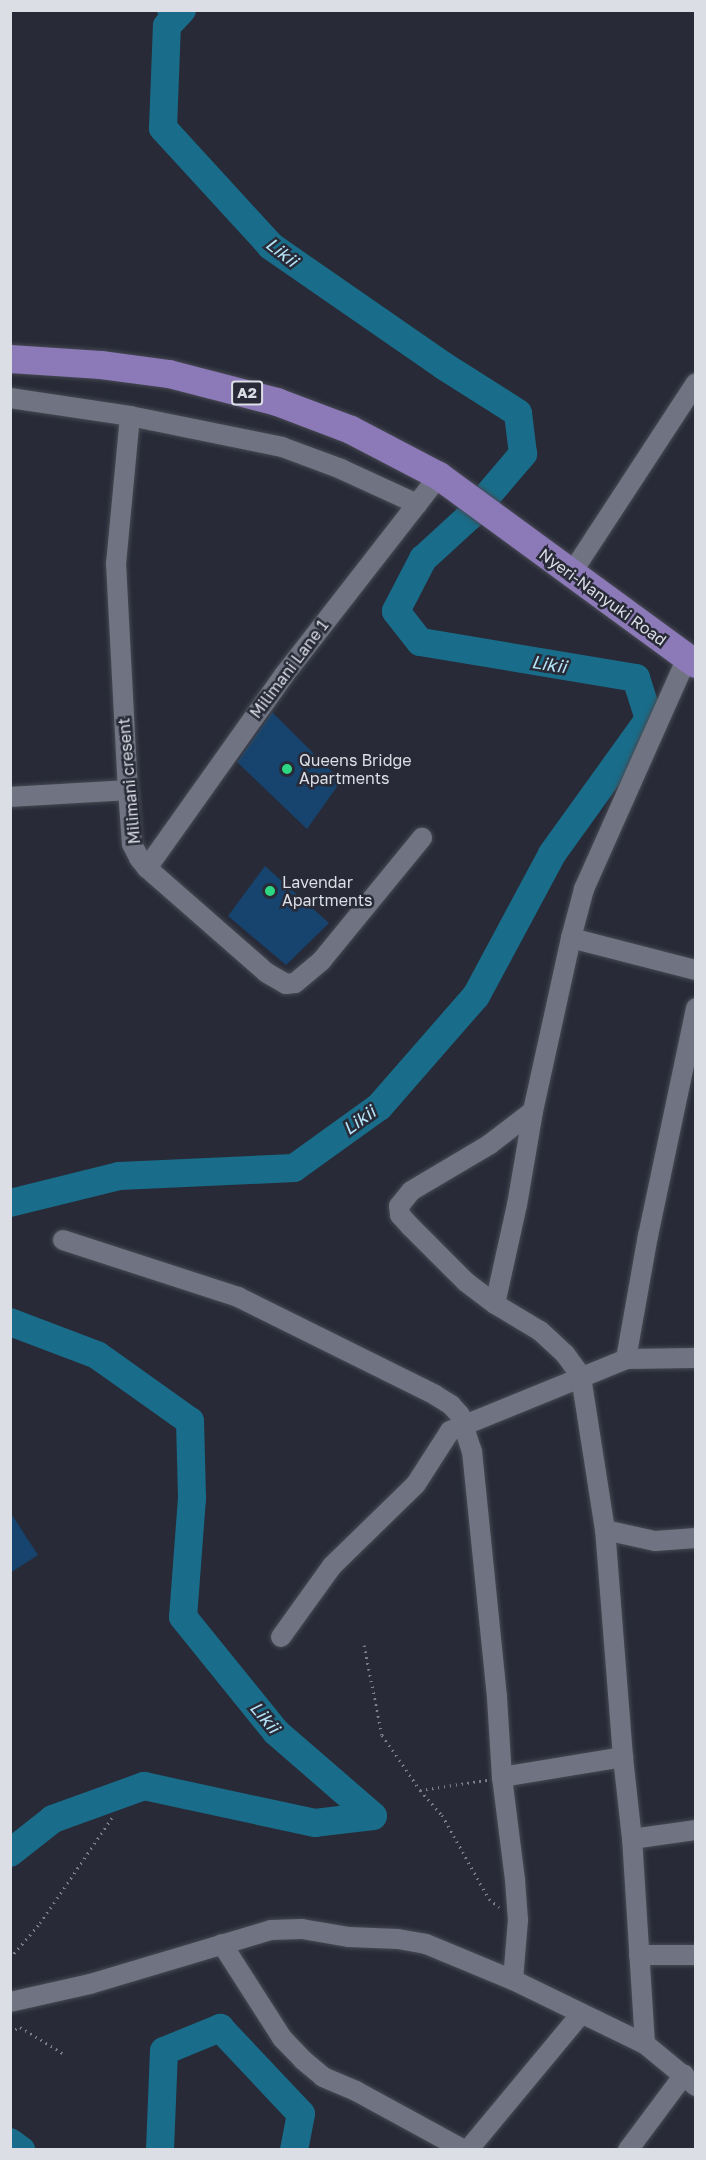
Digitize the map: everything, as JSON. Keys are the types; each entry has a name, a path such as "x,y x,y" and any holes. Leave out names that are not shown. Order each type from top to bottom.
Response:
{"highway":[{"name":"A2","path":"10,359 158,372 225,387 277,402 351,430 439,476"},
{"name":"Nyeri-Nanyuki Road","path":"439,476 691,662"}],"street":[{"path":"571,574 696,383"},
{"path":"10,398 130,416 282,447 341,469 417,504"},
{"name":"Milimani cresent","path":"130,416 116,562 132,844 147,868 267,973 286,984 295,983 322,960 422,838"},
{"name":"Milimani Lane 1","path":"147,868 284,675 439,476"},
{"path":"495,1304 570,938 584,889 596,859 691,662"},
{"path":"10,797 128,790"},
{"path":"570,938 696,970"},
{"path":"626,1359 648,1236 696,1008"},
{"path":"533,1111 490,1144 411,1191 399,1206 400,1215 466,1282 495,1304 540,1331 565,1354 581,1376 605,1530 623,1757 632,1839 645,2044"},
{"path":"63,1240 238,1297 435,1395 451,1405 465,1424 472,1452 497,1698 502,1777 518,1920 513,1980"},
{"path":"281,1637 332,1566 404,1499 450,1431 626,1359 696,1358"},
{"path":"605,1530 655,1541 696,1538"},
{"path":"502,1777 623,1757"},
{"path":"632,1839 696,1830"},
{"path":"10,2002 90,1984 271,1930 287,1929 398,1939 426,1944 513,1980 580,2015 645,2044 690,2080 628,2150"},
{"path":"222,1944 282,2038 323,2077 356,2091 466,2150 580,2015"},
{"path":"639,1955 696,1955"}],"path":[{"path":"364,1645 382,1735 420,1790 442,1815 489,1899 518,1920"},
{"path":"420,1790 502,1777"},
{"path":"10,1958 40,1923 114,1815"},
{"path":"10,2032 20,2027 64,2054"}],"building":[{"name":"Queens Bridge Apartments","path":"272,712 341,781 307,829 237,762"},
{"name":"Lavendar Apartments","path":"265,866 329,923 286,965 228,916"},
{"path":"10,1512 38,1555 10,1573"}],"waterway":[{"path":"159,10 167,26"},
{"name":"Likii","path":"10,1203 119,1176 294,1168 379,1107 476,996 552,854 649,719 636,678 420,642 396,611 423,559 470,516 523,454 518,413 444,366 271,246 163,128 167,26 182,10"},
{"name":"Likii","path":"10,1322 97,1355 190,1421 192,1498 183,1617 276,1732 373,1816 315,1823 144,1786 53,1819 10,1853"},
{"name":"Likii","path":"160,2150 164,2051 220,2028 301,2114 294,2150"},
{"name":"Likii","path":"10,2142 21,2150"}],"place":[{"name":"Queens Bridge Apartments","path":"287,769"},
{"name":"Lavendar Apartments","path":"270,891"}]}
